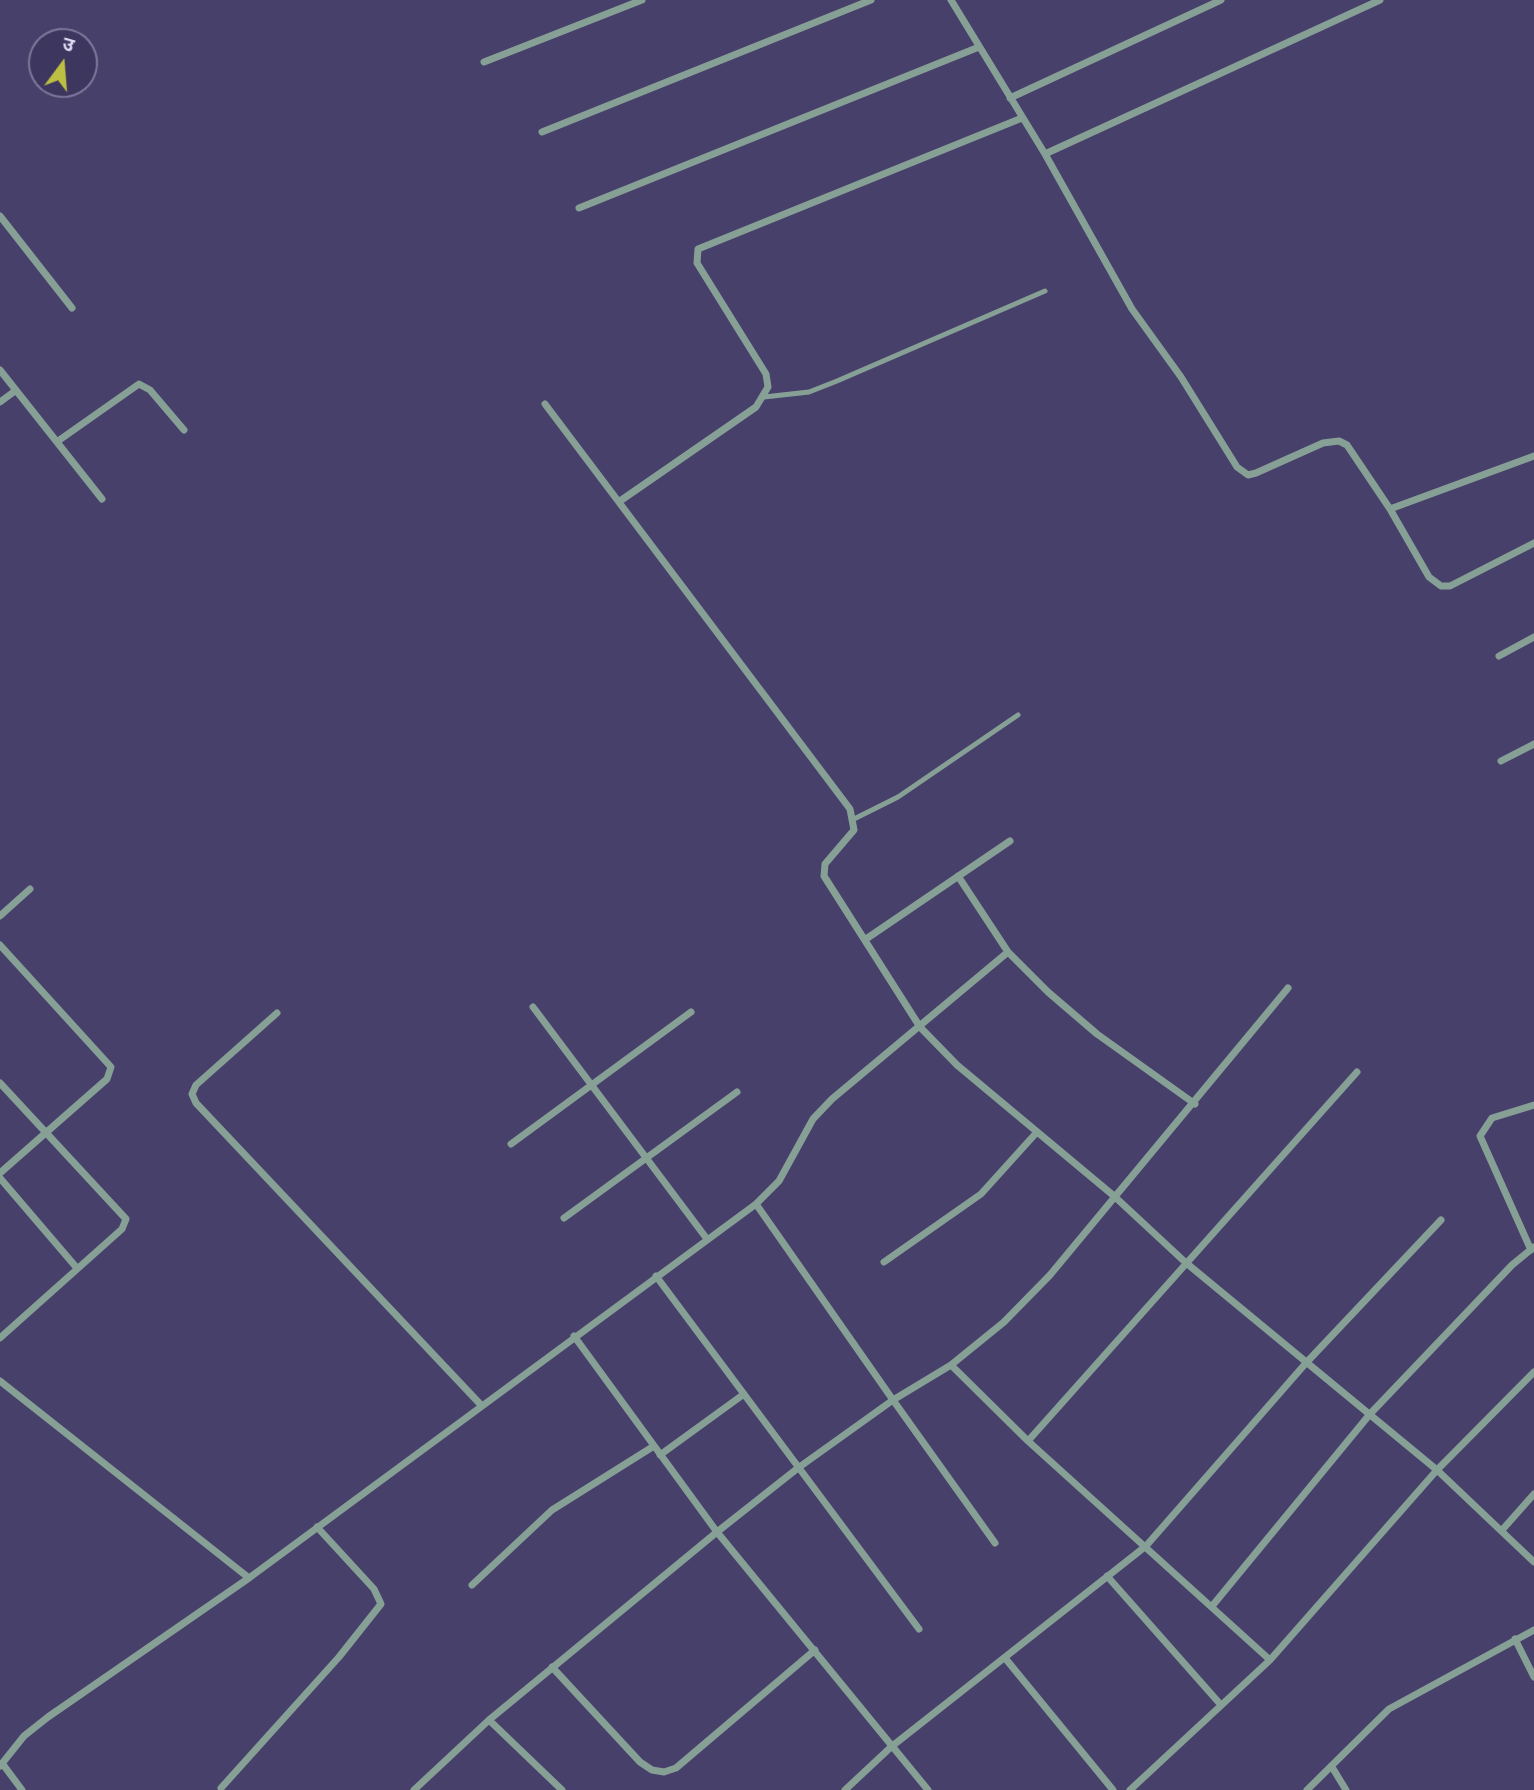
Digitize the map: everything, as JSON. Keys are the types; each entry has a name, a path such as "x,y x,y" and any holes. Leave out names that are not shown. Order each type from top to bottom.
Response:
{"street":[{"path":"484,62 642,0"},
{"path":"542,132 871,0"},
{"path":"951,0 1045,154 1132,309 1181,377 1237,467 1248,475 1256,473 1323,443 1339,440 1347,446 1390,509 1429,577 1441,586 1450,586 1534,543"},
{"path":"1010,98 1221,0"},
{"path":"1045,154 1380,0"},
{"path":"579,208 979,47"},
{"path":"620,501 756,407 768,387 766,374 697,263 698,249 1022,118"},
{"path":"0,216 72,308"},
{"path":"0,370 102,499"},
{"path":"58,441 138,384 150,390 184,430"},
{"path":"0,402 15,391"},
{"path":"545,404 854,818 849,839 825,864 824,876 920,1027 957,1065 1114,1196 1185,1262 1437,1470 1503,1529 1534,1562"},
{"path":"1390,509 1534,456"},
{"path":"1499,656 1534,637"},
{"path":"1501,761 1534,744"},
{"path":"866,939 1010,841"},
{"path":"958,876 1008,952 1048,992 1097,1034 1195,1104"},
{"path":"0,916 30,889"},
{"path":"0,946 111,1067 107,1079 0,1176 76,1268"},
{"path":"22,1790 1,1764 24,1736 249,1578 573,1336 756,1204 779,1181 813,1119 1008,952"},
{"path":"414,1790 489,1720 717,1532 798,1468 893,1400 951,1365 1004,1322 1050,1275 1114,1196 1195,1104 1288,988"},
{"path":"533,1007 707,1239"},
{"path":"511,1144 691,1012"},
{"path":"277,1013 196,1085 192,1094 196,1103 481,1405"},
{"path":"1028,1441 1357,1072"},
{"path":"0,1083 47,1131 125,1219 122,1229 0,1338"},
{"path":"564,1218 737,1092"},
{"path":"1213,1605 1370,1414 1512,1265 1532,1248 1482,1147 1480,1136 1484,1125 1492,1118 1534,1105"},
{"path":"884,1262 981,1194 1037,1132"},
{"path":"756,1204 995,1543"},
{"path":"845,1790 891,1747 1146,1546 1306,1363 1441,1220"},
{"path":"656,1276 919,1629"},
{"path":"573,1336 717,1532 928,1790"},
{"path":"951,1365 1028,1441 1213,1605 1270,1660"},
{"path":"1130,1790 1270,1660 1437,1470 1534,1372"},
{"path":"0,1381 249,1578"},
{"path":"660,1455 744,1394"},
{"path":"472,1585 552,1510 654,1446"},
{"path":"1503,1529 1534,1494"},
{"path":"221,1790 339,1657 381,1604 374,1589 317,1527"},
{"path":"1107,1576 1221,1705"},
{"path":"1307,1790 1389,1709 1534,1630"},
{"path":"1515,1639 1534,1677"},
{"path":"552,1667 640,1762 652,1770 664,1772 676,1768 815,1650"},
{"path":"1005,1658 1113,1790"},
{"path":"489,1720 562,1790"},
{"path":"1332,1767 1346,1790"}],"lane":[{"path":"764,397 809,392 1045,291"},
{"path":"854,818 898,797 1018,715"}]}
